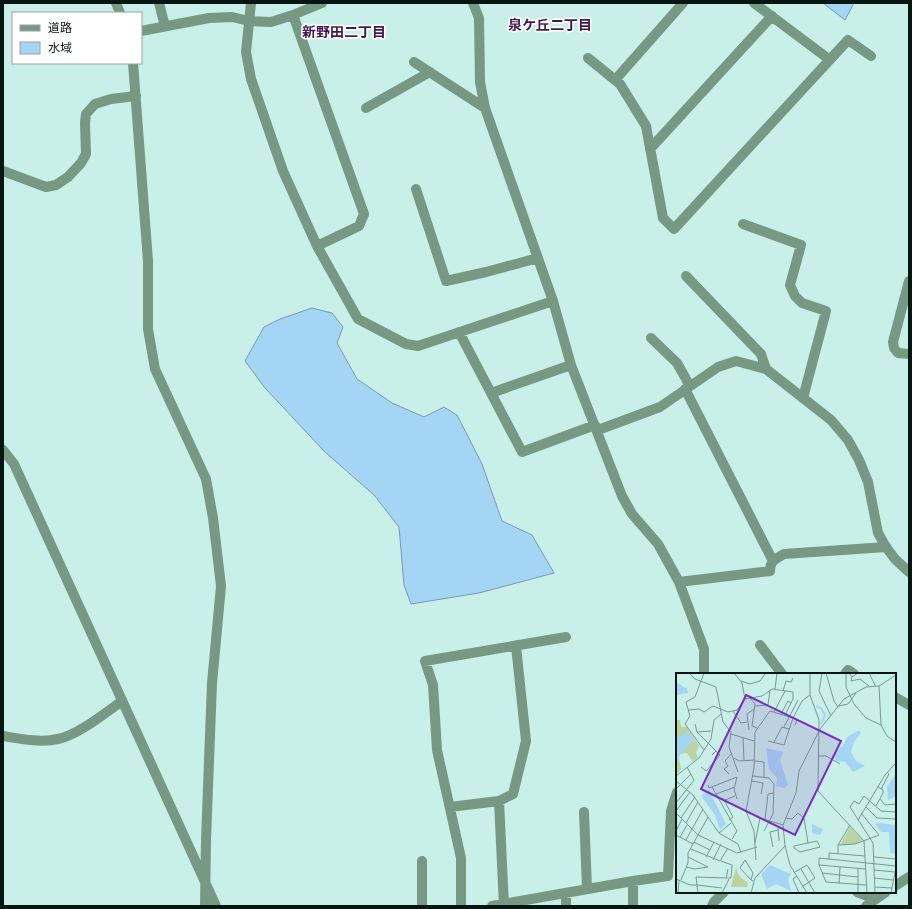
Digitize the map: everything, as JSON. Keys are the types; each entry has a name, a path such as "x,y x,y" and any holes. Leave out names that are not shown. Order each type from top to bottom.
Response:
{"street":[{"path":"159,3 165,26"},
{"path":"251,3 246,52 251,79 283,171 317,246 358,319 406,344 418,346 553,301"},
{"path":"142,31 209,18 232,17 249,21 271,22 294,15 322,3"},
{"path":"474,3 479,18 480,82 485,108 553,301 571,365 622,496 632,514 658,544 679,582 704,649 704,673"},
{"path":"615,80 683,3"},
{"path":"754,3 830,60"},
{"path":"294,15 364,214 359,226 317,246"},
{"path":"650,149 772,16"},
{"path":"588,58 620,84 646,126 663,218 674,229 848,40 871,56"},
{"path":"414,62 485,108"},
{"path":"133,64 148,261 148,329 155,370 206,479 213,518 221,586 212,683 205,906"},
{"path":"366,108 430,72"},
{"path":"3,171 46,187 56,185 68,177 81,163 86,154 86,114 95,104 111,99 136,96"},
{"path":"416,189 446,281 538,258"},
{"path":"743,224 801,244 790,285 795,296 802,303 826,311 803,398"},
{"path":"686,276 761,354 766,369"},
{"path":"909,281 893,342 894,348 898,353 909,354"},
{"path":"459,332 522,452 660,407 718,367 736,360 766,369 831,420 848,440 859,460 868,482 878,533 895,559 909,572"},
{"path":"651,338 677,363 773,561"},
{"path":"491,393 571,365"},
{"path":"3,450 14,464 216,906"},
{"path":"679,582 770,571 770,564 784,554 886,547"},
{"path":"461,906 462,858 437,750 433,685 425,661 566,637"},
{"path":"760,645 779,673"},
{"path":"450,807 499,801 513,794 526,741 516,646"},
{"path":"896,698 909,705"},
{"path":"3,736 39,741 59,739 73,734 122,701"},
{"path":"492,906 535,902 566,893 668,876 671,811 676,795"},
{"path":"499,801 504,905"},
{"path":"584,812 587,889"},
{"path":"422,861 422,906"},
{"path":"896,885 909,877"},
{"path":"633,881 633,906"},
{"path":"566,893 566,906"},
{"path":"712,906 723,893"},
{"path":"859,893 875,900"},
{"path":"866,906 885,893"}],"water":[{"path":"823,3 854,3 845,20"},
{"path":"312,308 332,313 343,327 337,343 357,379 392,403 424,417 444,407 457,415 482,464 502,521 532,535 554,573 479,593 411,604 404,585 399,527 374,495 325,452 265,388 245,361 264,327 280,319"}],"district":[{"name":"泉ケ丘二丁目","path":"550,25"},
{"name":"新野田二丁目","path":"344,32"}]}
